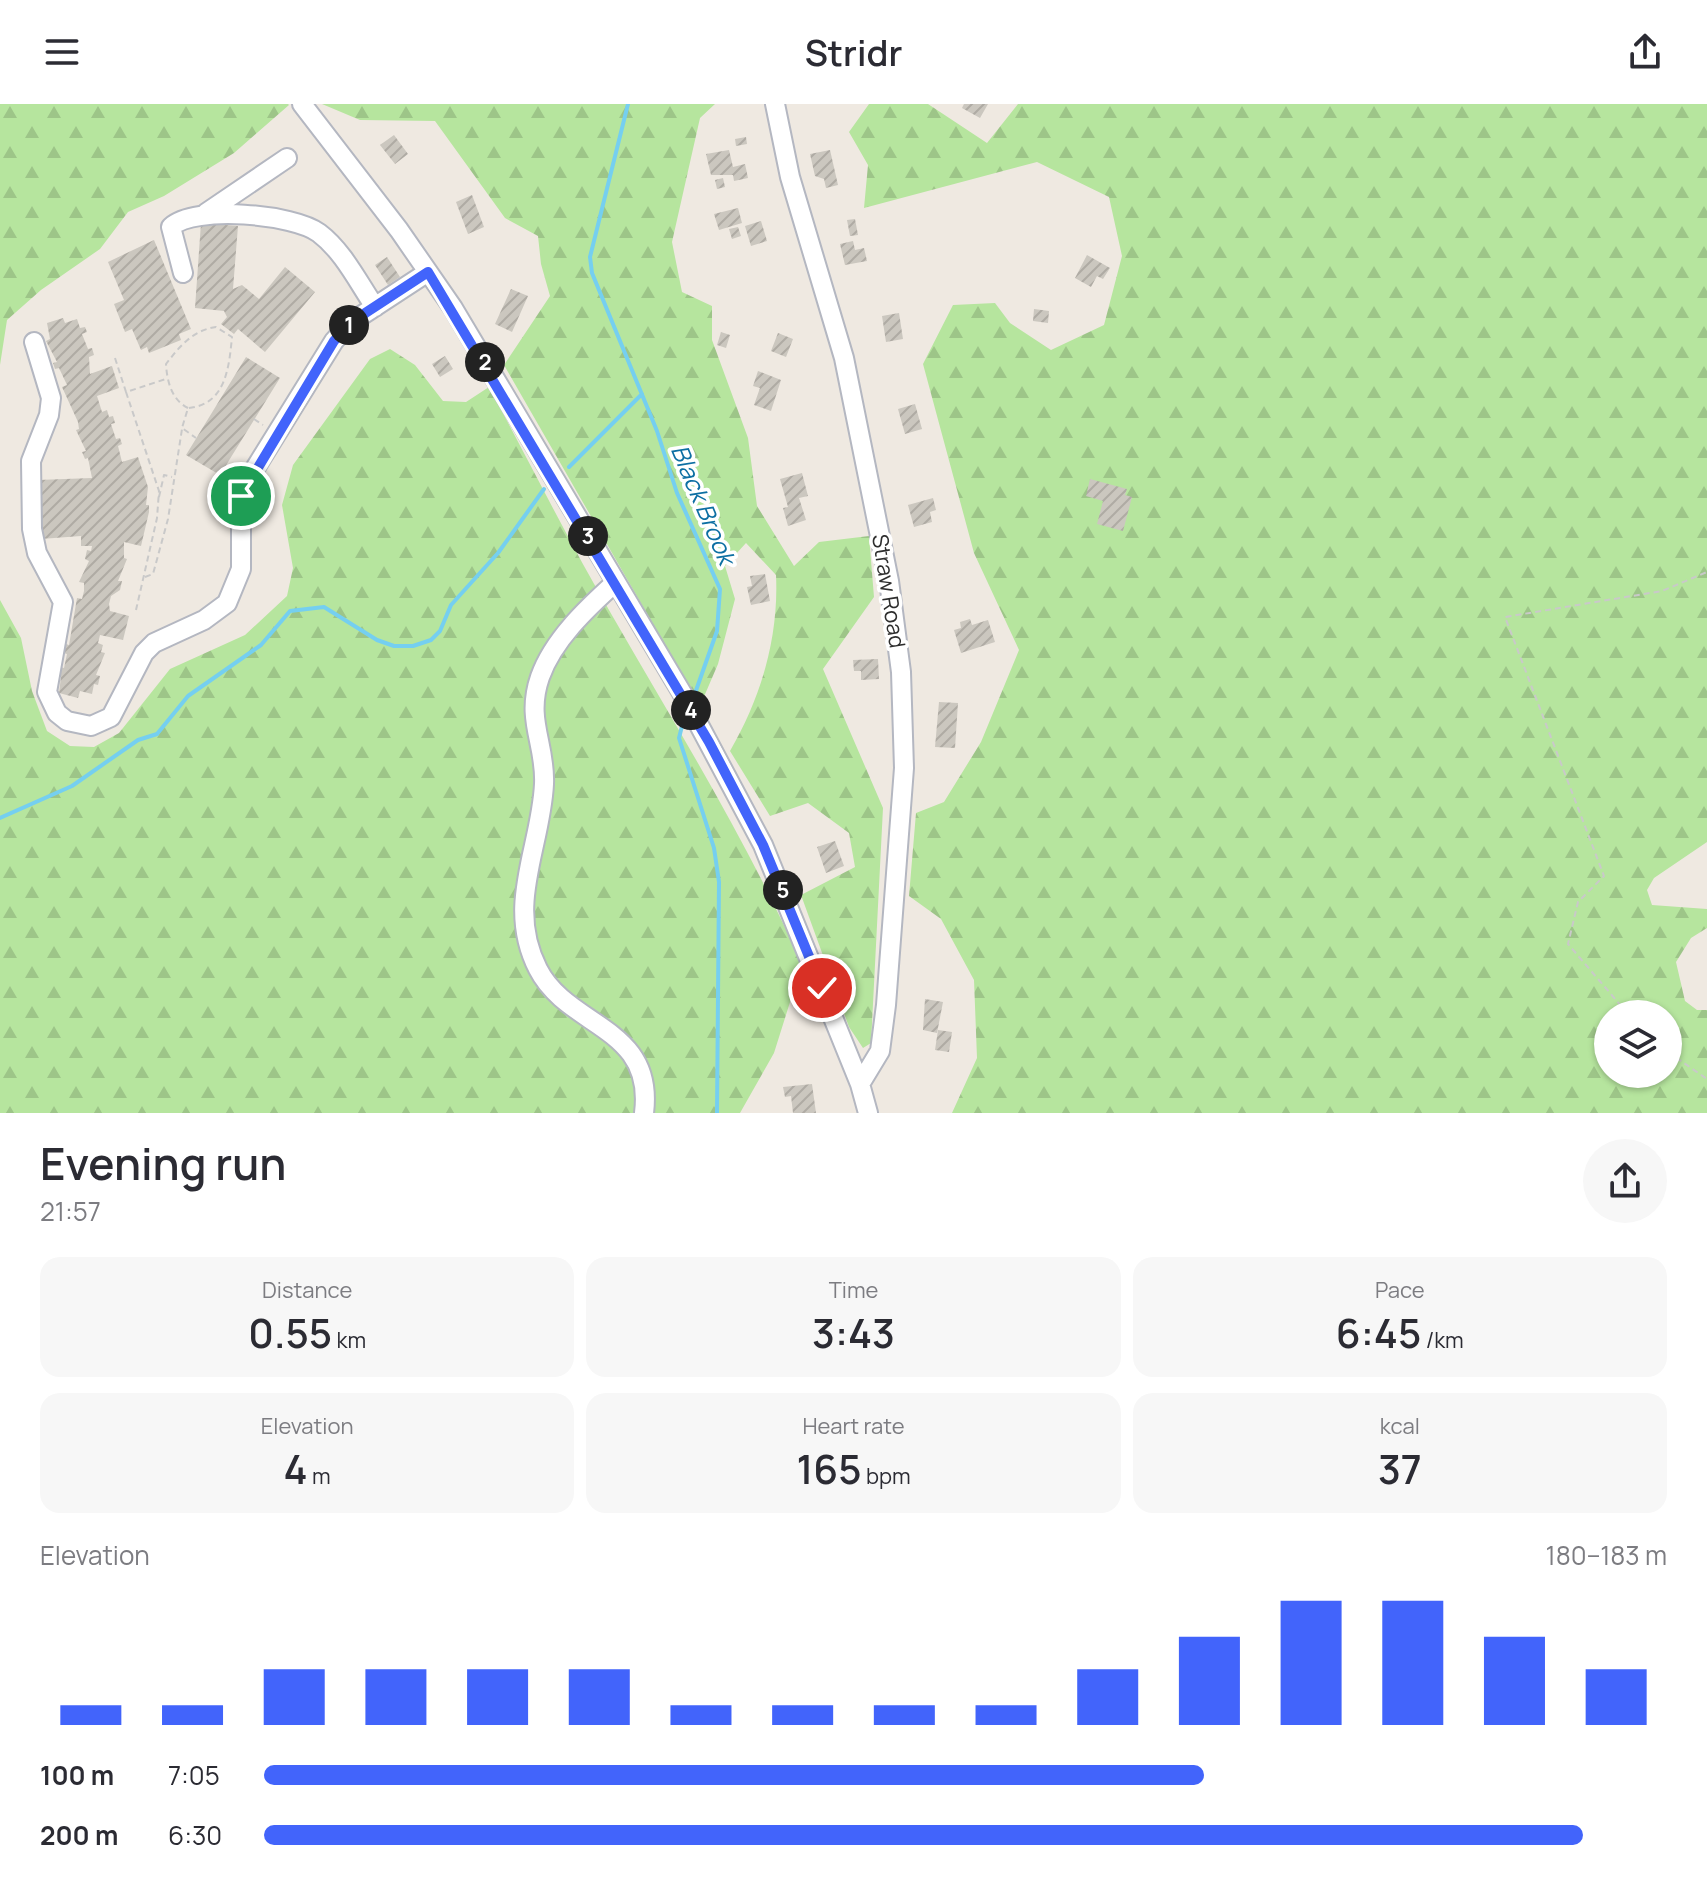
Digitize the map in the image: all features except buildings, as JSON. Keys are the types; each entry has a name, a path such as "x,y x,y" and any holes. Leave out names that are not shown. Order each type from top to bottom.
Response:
{"street":[{"path":"302,104 428,272 682,693 763,845 860,1084 868,1113"},
{"name":"Straw Road","path":"775,104 790,177 847,369 888,577 901,672 904,768 886,1005 878,1059 860,1084"},
{"path":"206,213 287,158"},
{"path":"183,273 171,227 178,220 206,213 293,221 316,230 334,246 375,307"},
{"path":"34,342 51,398 49,415 31,461 32,529 37,553 63,602 47,692 57,713 67,721 91,726 111,717 144,653 154,643 204,620 227,603 241,569 241,496 246,483 334,341 350,323 428,272"},
{"path":"616,582 589,607 565,637 542,673 536,691 534,726 545,781 526,869 525,914 532,956 552,989 604,1026 628,1050 641,1075 644,1113"}],"path":[{"path":"216,327 232,337 229,370 222,388 207,402 188,408 179,403 167,379 166,364 186,340 201,330 216,327"},
{"path":"115,358 159,491 158,503"},
{"path":"126,392 167,379"},
{"path":"144,577 153,574 156,567 188,408"},
{"path":"182,428 196,438"},
{"path":"136,610 164,475 173,477"},
{"path":"1616,1000 1568,944 1578,902 1604,876 1505,617 1662,591 1707,572"},
{"path":"1682,1062 1707,1079"}],"green space":[{"path":"0,104 289,105 234,153 164,196 128,212 100,249 41,290 7,320 0,365"},
{"path":"322,104 715,104 700,118 672,242 682,292 712,306 712,340 748,438 757,506 794,566 819,542 869,536 874,597 823,669 883,808 871,1043 863,1048 849,1027 801,895 855,867 849,833 808,803 770,816 730,751 751,710 766,666 774,621 776,575 746,543 725,566 735,599 718,664 700,706 504,365 550,296 541,264 538,236 505,218 435,121 360,120"},
{"path":"869,104 928,104 987,143 1018,104 1707,104 1707,842 1654,878 1647,890 1652,905 1707,909 1707,928 1691,938 1676,962 1685,1001 1697,1010 1707,1010 1707,1113 952,1113 977,1058 974,980 941,919 909,896 916,813 944,802 981,742 1019,650 974,553 923,364 953,305 995,303 1010,323 1051,350 1104,325 1122,256 1109,197 1037,162 864,208 868,165 849,132"},
{"path":"390,349 415,365 443,401 466,402 489,387 597,589 736,831 802,964 774,1053 740,1113 0,1113 0,600 21,638 32,691 47,731 70,746 94,747 119,733 170,669 245,635 287,596 293,568 282,505 293,465 370,359"}],"waterway":[{"name":"Black Brook","path":"628,104 590,257 592,273 657,431 677,493 720,589 717,631 693,699"},
{"path":"569,467 642,394"},
{"path":"0,818 72,786 138,740 157,734 188,696 261,645 290,611 324,607 377,640 394,646 413,646 431,640 440,631 451,605 498,553 544,489"},
{"name":"Black Brook","path":"685,714 679,738 714,848 719,882 717,1113"}],"route":[{"path":"241,496 246,483 334,341 350,323 428,272 453,308 709,742 763,845 822,988"}]}
